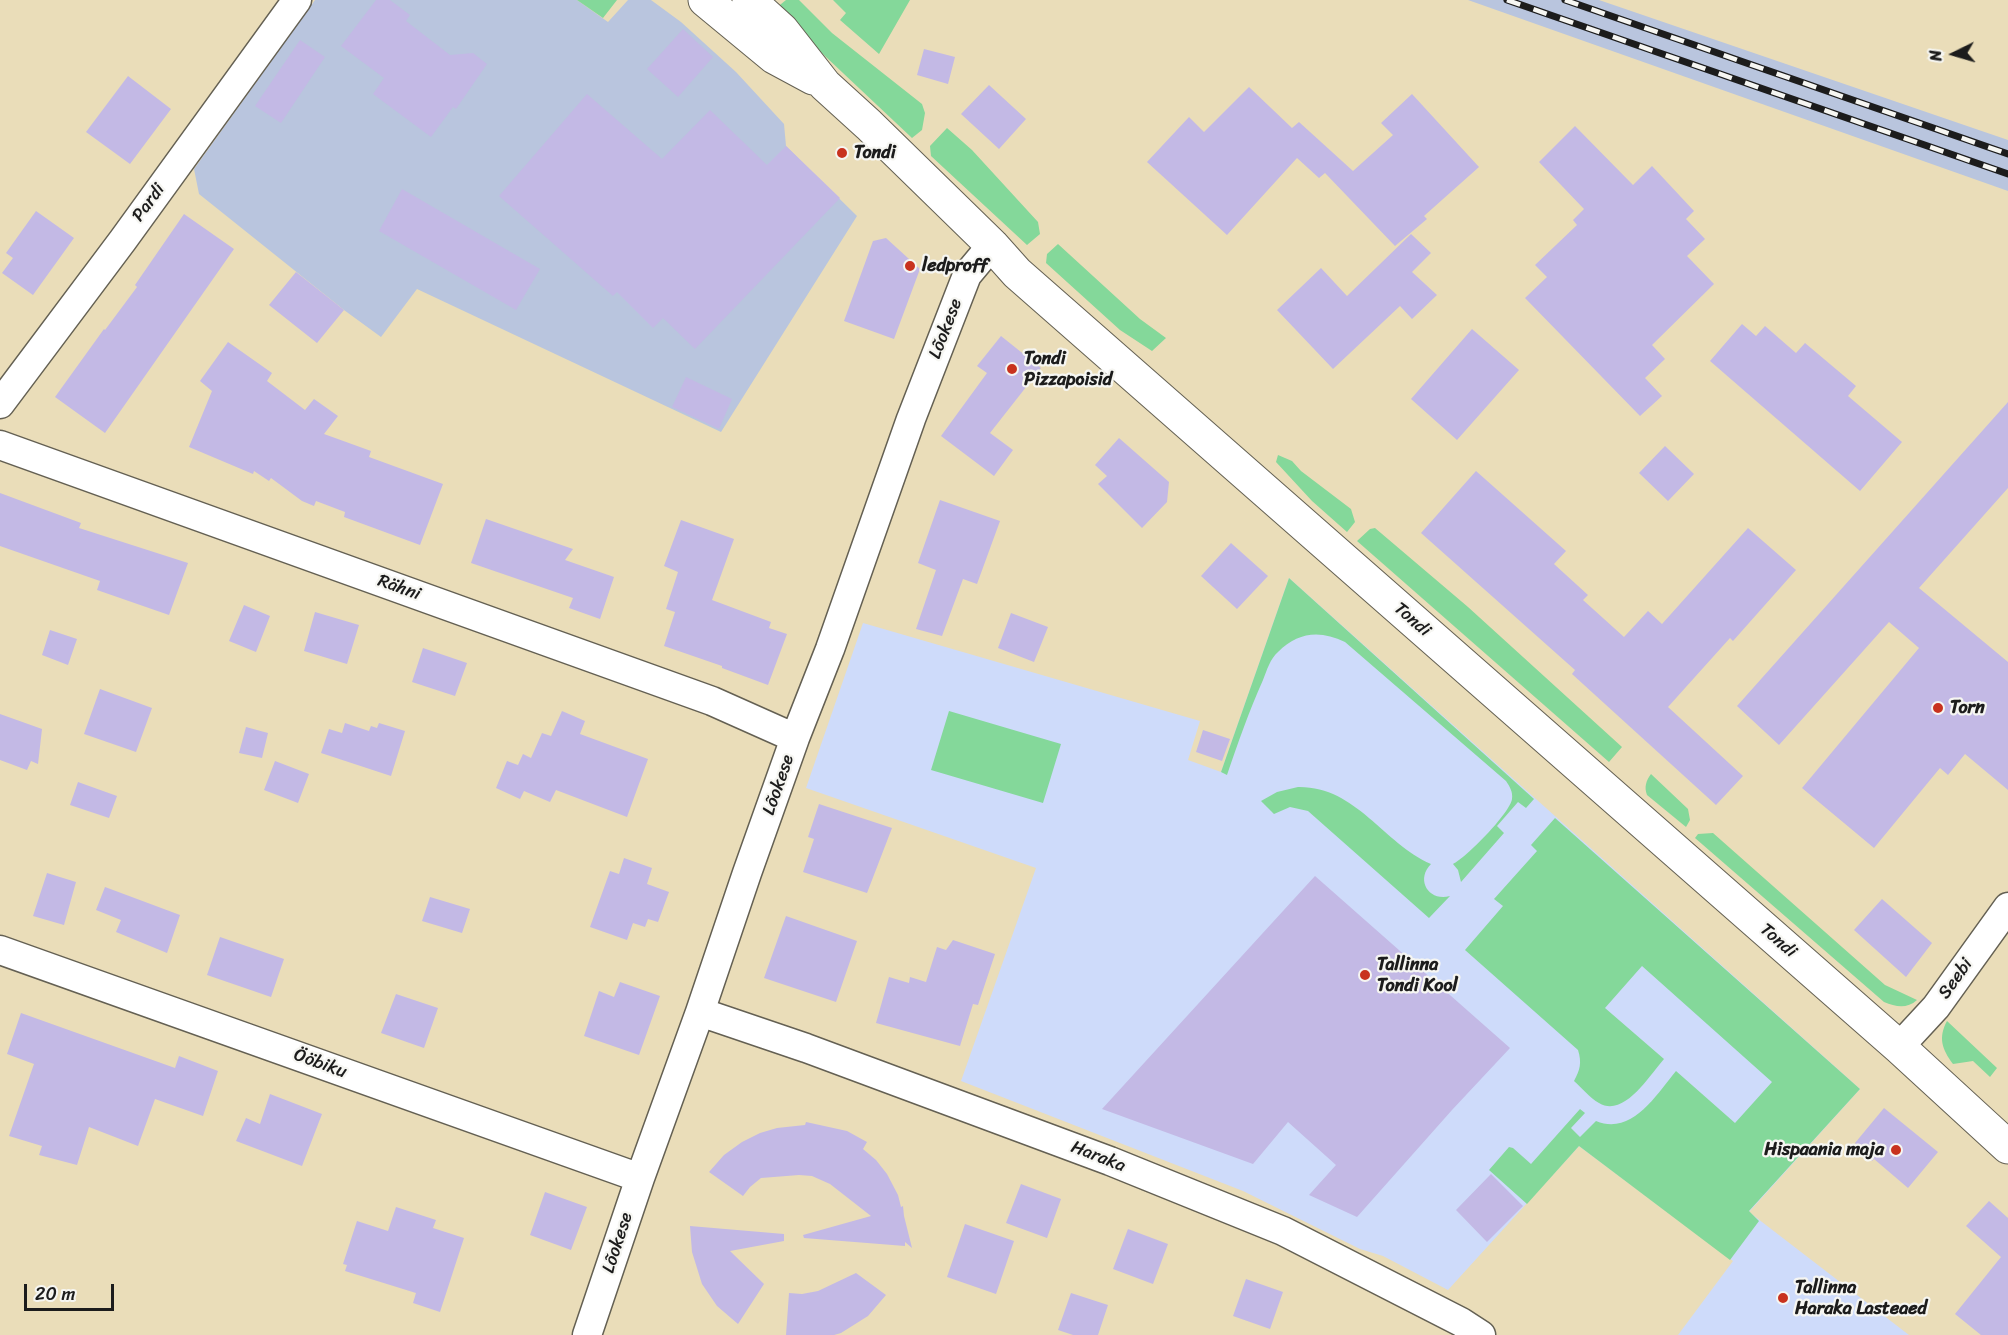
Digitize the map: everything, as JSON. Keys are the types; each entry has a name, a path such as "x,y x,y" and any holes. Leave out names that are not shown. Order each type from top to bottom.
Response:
{"street":[{"name":"Pardi","path":"0,404 123,240 297,0"},
{"name":"Tondi","path":"705,0 774,57 825,85"},
{"name":"Tondi","path":"749,0 782,30 825,85 869,125 1017,273 1899,1047 2008,1147"},
{"name":"Lõokese","path":"587,1335 795,738 830,649 911,419 967,275 992,246"},
{"name":"Rähni","path":"0,445 712,702 795,738"},
{"name":"Seebi","path":"1899,1047 1936,1007 2008,907"},
{"name":"Ööbiku","path":"0,950 640,1178"},
{"name":"Haraka","path":"700,1012 806,1048 1110,1161 1283,1231 1461,1322 1481,1335"}],"shaded area":[{"path":"315,0 577,0 608,22 628,0 651,0 681,22 736,72 784,124 786,146 857,216 721,432 417,289 381,337 199,194 194,169"},
{"path":"1468,0 1599,0 2008,140 2008,191"},
{"name":"Tallinna Tondi Kool","path":"1289,578 1860,1089 1749,1212 1909,1335 1678,1335 1733,1261 1579,1146 1448,1290 1383,1256 1360,1249 1243,1191 961,1081 1036,868 806,788 863,623 1200,721 1188,760 1221,772"}],"green space":[{"path":"577,0 617,0 603,18"},
{"path":"786,0 799,0 832,33 922,104 925,113 922,130 912,138 775,9"},
{"path":"833,0 910,0 879,54 840,20 846,13"},
{"path":"947,128 972,150 1038,222 1040,234 1027,245 931,156 930,146"},
{"path":"1058,244 1140,319 1166,338 1152,351 1120,330 1046,263 1047,254"},
{"path":"1278,455 1292,461 1301,471 1351,509 1355,522 1347,532 1312,501 1276,462"},
{"path":"1375,528 1468,607 1622,747 1609,762 1357,541 1370,529"},
{"path":"1289,578 1534,799 1526,808 1518,802 1497,826 1504,833 1461,882 1458,870 1453,864 1477,844 1504,814 1512,799 1510,787 1506,781 1345,642 1327,636 1310,635 1293,640 1275,655 1253,703 1227,775 1221,772"},
{"path":"949,711 1061,744 1043,803 931,770"},
{"path":"1651,774 1688,809 1690,820 1686,827 1647,795 1646,784"},
{"path":"1298,787 1318,789 1353,805 1398,843 1431,864 1426,870 1424,883 1431,893 1442,897 1450,896 1429,918 1308,811 1290,807 1274,814 1261,801 1277,792"},
{"path":"1555,818 1860,1089 1749,1211 1759,1221 1730,1260 1579,1146 1527,1204 1489,1170 1509,1147 1531,1164 1580,1109 1585,1113 1571,1128 1580,1137 1596,1121 1609,1124 1621,1123 1632,1118 1642,1111 1676,1071 1735,1123 1772,1082 1642,966 1605,1008 1664,1059 1627,1100 1618,1105 1608,1106 1599,1103 1574,1081 1580,1066 1578,1050 1465,950 1503,906 1494,899 1537,851 1531,845"},
{"path":"1713,833 1885,985 1917,1000 1909,1005 1901,1006 1884,1002 1695,838 1698,834"},
{"path":"1947,1021 1997,1068 1990,1077 1973,1061 1953,1064 1942,1043"}],"building":[{"path":"376,0 390,0 410,15 406,21 450,55 473,53 487,64 456,109 453,107 431,137 373,94 384,78 341,46"},
{"path":"683,29 713,57 678,97 647,69"},
{"path":"300,40 325,57 281,123 255,106"},
{"path":"924,49 955,57 948,84 917,75"},
{"path":"128,76 171,109 130,164 86,132"},
{"path":"989,85 1026,119 999,149 961,114"},
{"path":"1249,87 1292,128 1299,122 1353,171 1393,135 1381,123 1412,94 1479,167 1424,216 1427,219 1395,246 1325,173 1319,178 1297,158 1227,235 1147,162 1189,117 1204,132"},
{"path":"587,94 662,159 710,110 767,165 786,146 840,198 695,349 663,318 653,328 617,292 613,296 499,196"},
{"path":"1575,126 1633,185 1652,166 1694,211 1686,219 1705,239 1687,256 1714,284 1652,345 1665,359 1645,378 1662,396 1640,416 1525,298 1547,277 1535,265 1577,225 1573,220 1584,209 1539,162"},
{"path":"402,189 540,269 516,310 379,231"},
{"path":"36,211 74,238 33,295 2,273 13,258 6,253"},
{"path":"184,214 234,249 105,433 55,397 137,287 135,285"},
{"path":"1411,234 1431,253 1412,272 1437,295 1412,319 1400,306 1333,369 1277,310 1321,268 1347,296"},
{"path":"886,238 920,269 894,339 844,321 873,241"},
{"path":"296,272 344,310 317,343 269,305"},
{"path":"1742,324 1756,336 1765,326 1796,353 1805,343 1856,386 1848,396 1902,442 1860,491 1710,361"},
{"path":"1472,329 1519,370 1457,440 1411,399"},
{"path":"1001,336 1041,368 990,433 1013,450 994,476 941,436 987,373 977,366"},
{"path":"228,342 272,373 267,381 305,410 314,399 338,416 324,434 371,451 369,457 443,484 420,545 344,517 345,512 316,501 314,506 302,501 271,478 269,481 254,471 253,474 189,447 212,391 200,381"},
{"path":"686,377 732,399 719,429 672,407"},
{"path":"2008,402 2008,488 1919,588 2008,662 2008,790 1965,754 1948,775 1940,768 1874,848 1802,788 1919,648 1889,622 1779,745 1737,706"},
{"path":"1119,438 1169,482 1167,502 1142,528 1098,484 1107,476 1095,465"},
{"path":"1665,446 1694,474 1668,501 1639,473"},
{"path":"1476,471 1566,551 1554,564 1588,595 1583,600 1624,637 1648,611 1662,624 1748,528 1796,570 1733,641 1730,638 1668,707 1743,776 1716,805 1572,674 1575,670 1421,533"},
{"path":"0,493 81,523 79,528 188,563 169,615 97,590 100,581 0,546"},
{"path":"940,500 1000,521 977,584 963,579 942,636 916,629 936,570 918,563"},
{"path":"486,519 573,549 565,560 614,577 600,619 569,608 573,598 471,563"},
{"path":"681,520 734,539 712,600 771,622 769,628 787,634 768,685 664,646 675,612 666,609 678,572 664,566"},
{"path":"1231,543 1268,576 1237,609 1201,576"},
{"path":"244,605 270,616 256,652 229,641"},
{"path":"315,612 359,625 347,664 304,651"},
{"path":"1011,613 1048,627 1034,662 998,648"},
{"path":"50,630 77,639 68,665 42,655"},
{"path":"423,648 467,663 455,696 412,682"},
{"path":"100,689 152,708 136,752 84,734"},
{"path":"562,711 585,721 580,734 648,759 627,817 556,790 550,802 524,791 520,799 496,788 507,761 518,765 523,754 531,758 542,733 551,736"},
{"path":"0,714 42,729 38,764 31,761 27,770 0,760"},
{"path":"345,723 369,731 371,726 377,728 379,723 405,731 391,776 321,753 329,729 342,733"},
{"path":"246,727 268,733 262,758 239,753"},
{"path":"1203,730 1230,739 1222,761 1196,752"},
{"path":"275,761 309,774 298,803 264,790"},
{"path":"78,782 117,796 109,818 70,805"},
{"path":"819,804 892,828 867,893 803,872 814,839 808,837"},
{"path":"624,858 652,868 647,884 669,892 658,922 648,919 645,927 633,923 627,940 590,927 610,871 619,874"},
{"path":"47,873 76,882 64,925 33,916"},
{"path":"1315,876 1510,1048 1357,1217 1309,1195 1336,1165 1288,1122 1253,1164 1102,1109"},
{"path":"105,887 180,915 167,953 116,932 121,920 96,910"},
{"path":"430,897 470,909 462,933 422,921"},
{"path":"1882,899 1932,943 1906,977 1854,930"},
{"path":"786,916 857,941 836,1002 764,978"},
{"path":"220,937 284,959 271,997 207,975"},
{"path":"953,940 995,954 978,1005 973,1004 960,1046 876,1023 889,977 909,983 910,977 926,982 937,947 946,950"},
{"path":"620,982 660,996 639,1055 584,1036 599,991 614,997"},
{"path":"396,994 438,1008 424,1048 381,1033"},
{"path":"21,1013 175,1068 179,1056 218,1071 203,1116 155,1099 138,1146 89,1127 77,1165 39,1155 42,1146 9,1136 34,1064 7,1054"},
{"path":"270,1094 322,1114 302,1166 236,1141 246,1118 260,1124"},
{"name":"Hispaania maja","path":"1884,1108 1938,1152 1908,1188 1874,1159 1872,1161 1855,1143"},
{"path":"806,1122 847,1131 867,1142 863,1149 887,1174 898,1195 901,1207 903,1206 912,1248 905,1242 905,1246 804,1238 803,1235 871,1216 830,1184 812,1176 761,1178 743,1196 709,1172 724,1155 742,1142 760,1133 777,1128 805,1125"},
{"path":"1491,1174 1523,1206 1487,1242 1456,1210"},
{"path":"1021,1184 1061,1199 1047,1238 1006,1223"},
{"path":"545,1192 587,1207 571,1250 530,1235"},
{"path":"1989,1201 2008,1218 2008,1335 1981,1335 1955,1314 2001,1257 1966,1226"},
{"path":"396,1207 436,1220 433,1228 464,1238 440,1312 413,1303 416,1293 345,1271 347,1265 343,1264 357,1221 388,1231"},
{"path":"965,1224 1014,1241 996,1294 947,1277"},
{"path":"690,1226 784,1234 784,1241 730,1251 764,1284 738,1324 717,1306 702,1284 692,1252"},
{"path":"1128,1229 1168,1244 1153,1284 1113,1269"},
{"path":"856,1273 886,1295 868,1316 834,1335 786,1335 789,1293 802,1294 818,1291"},
{"path":"1246,1279 1283,1292 1270,1329 1233,1316"},
{"path":"1071,1293 1108,1305 1098,1335 1073,1335 1058,1330"}],"railway":[{"path":"1507,0 2008,174"},
{"path":"1565,0 2008,154"}],"place":[{"name":"Tondi","path":"842,153"},
{"name":"ledproff","path":"910,266"},
{"name":"Tondi Pizzapoisid","path":"1012,369"},
{"name":"Torn","path":"1938,708"},
{"name":"Tallinna Tondi Kool","path":"1365,975"},
{"name":"Hispaania maja","path":"1896,1150"},
{"name":"Tallinna Haraka Lasteaed","path":"1783,1298"}]}
